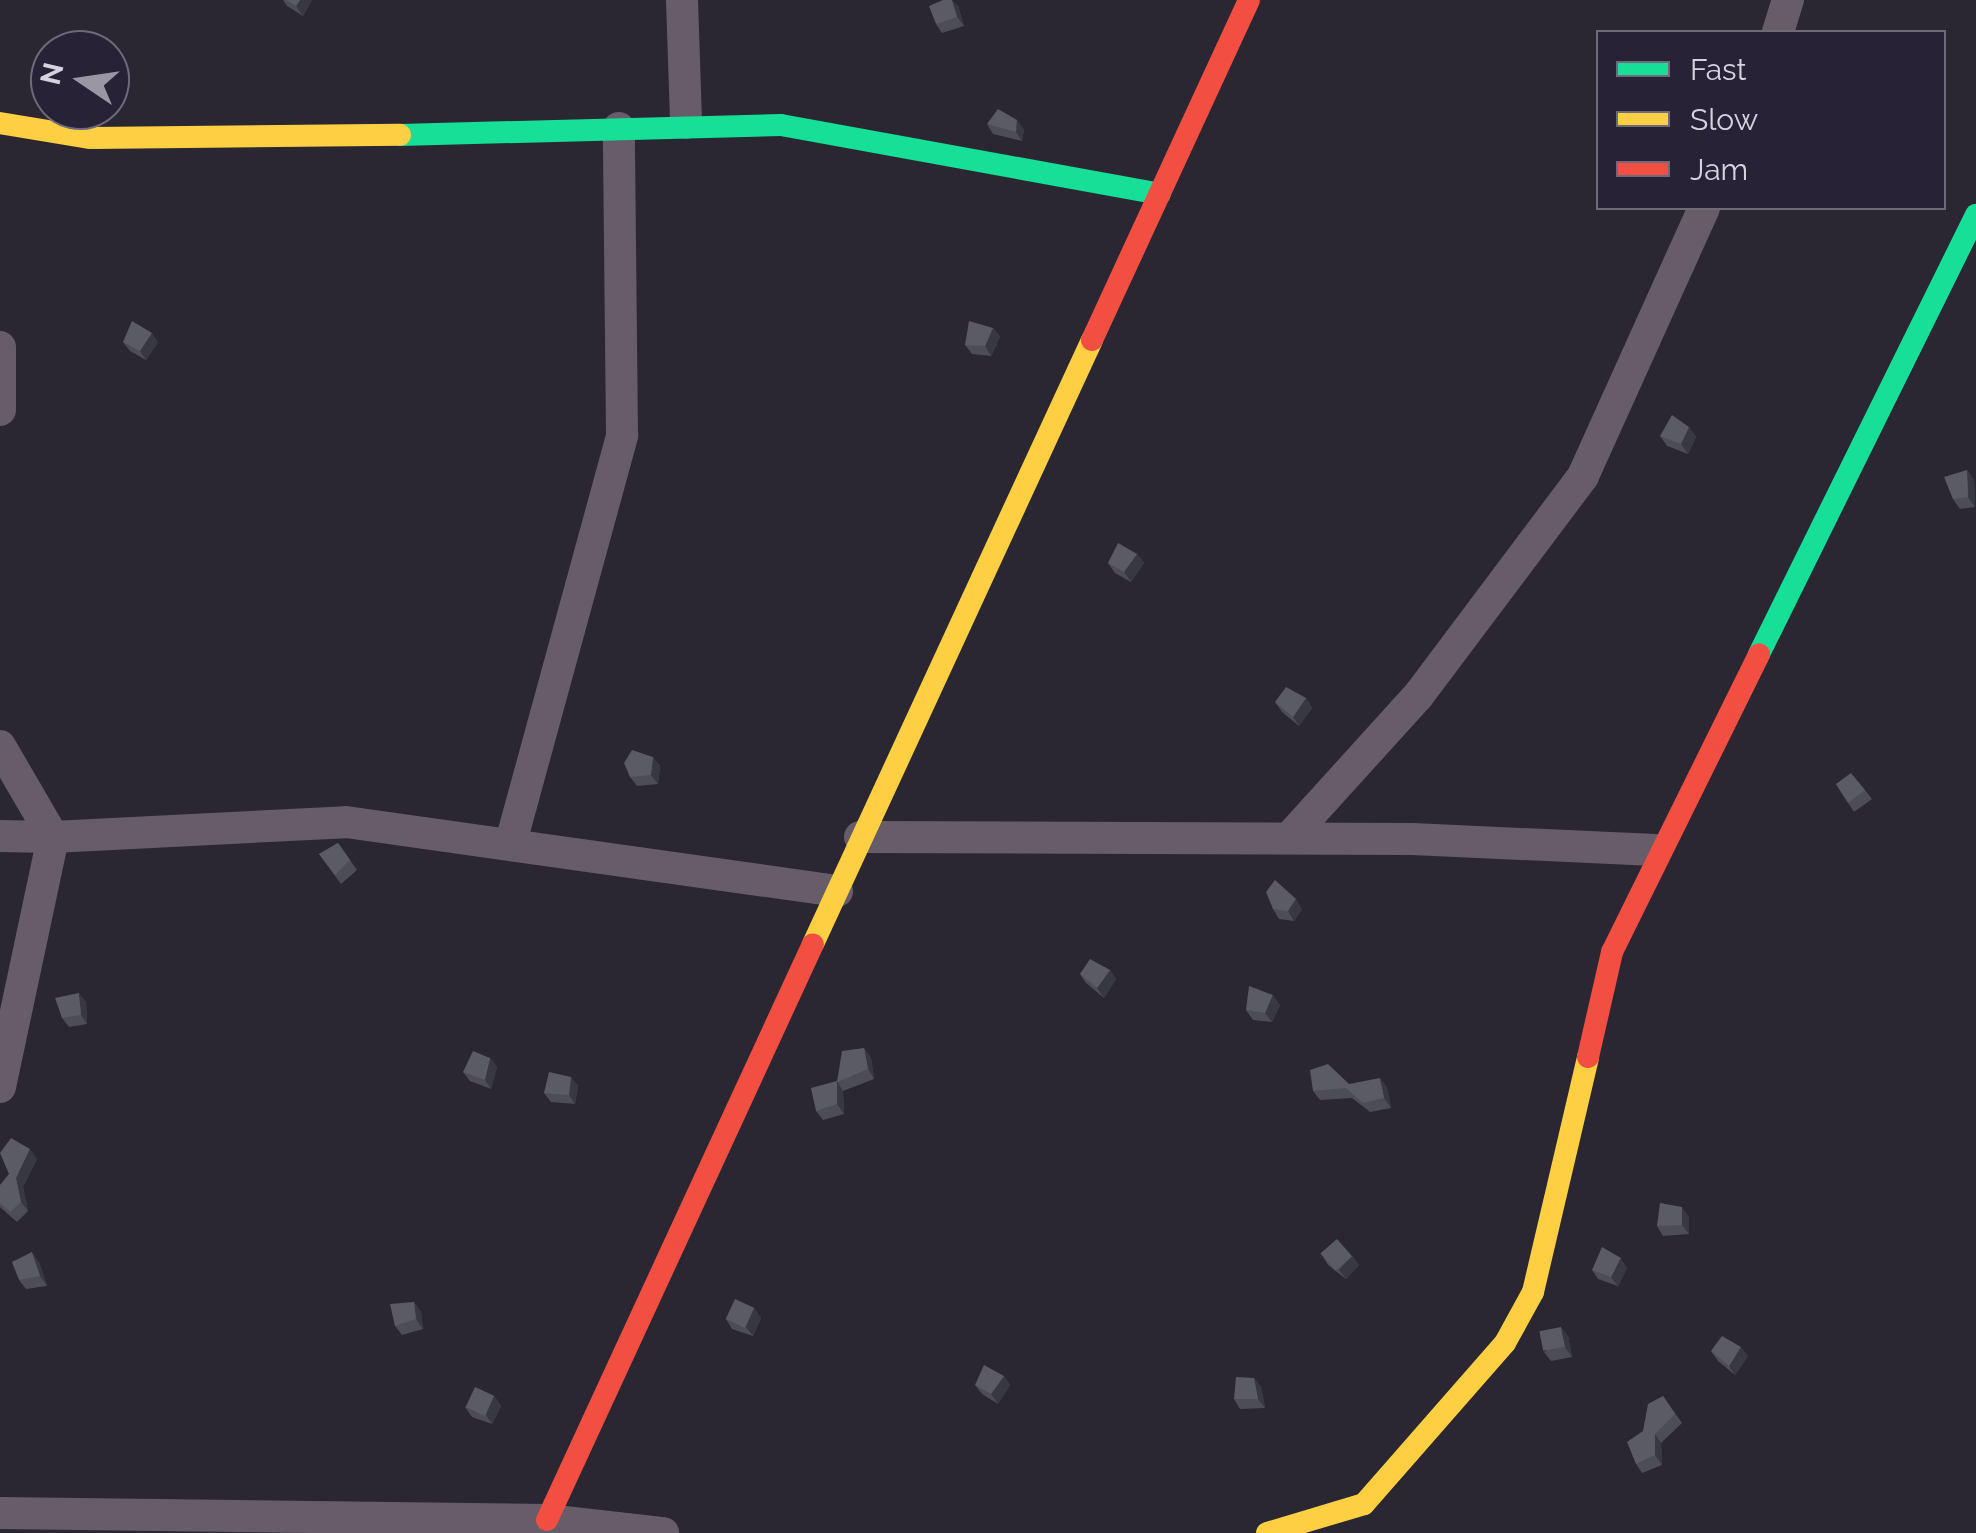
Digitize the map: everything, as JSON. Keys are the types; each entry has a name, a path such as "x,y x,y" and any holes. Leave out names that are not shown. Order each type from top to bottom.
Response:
{"street":[{"path":"682,0 686,123"},
{"path":"547,1520 1248,0"},
{"path":"1779,30 1788,0"},
{"path":"0,124 134,140 686,123 833,132 1160,194"},
{"path":"511,842 622,436 620,128"},
{"path":"1290,837 1418,696 1583,476 1703,210"},
{"path":"1267,1533 1364,1504 1505,1344 1533,1292 1600,990 1654,850 1866,448 1976,215"},
{"path":"0,347 0,410"},
{"path":"0,746 53,837 0,1087"},
{"path":"0,836 53,837 275,820 511,842 838,891"},
{"path":"860,837 1290,837 1654,850"},
{"path":"0,1513 547,1520 663,1533"}],"building":[{"path":"952,0 957,17 936,24 929,6"},
{"path":"998,109 1017,120 1016,132 987,124"},
{"path":"132,321 152,333 140,351 123,342"},
{"path":"969,321 993,328 985,346 965,345"},
{"path":"1672,415 1689,427 1681,444 1660,436"},
{"path":"1967,470 1968,497 1953,499 1944,477"},
{"path":"1118,543 1137,554 1124,572 1108,563"},
{"path":"1286,687 1306,698 1293,717 1275,702"},
{"path":"632,750 653,757 651,775 630,777 624,763"},
{"path":"1851,773 1865,790 1848,803 1836,784"},
{"path":"338,843 350,860 335,875 319,854"},
{"path":"1275,880 1296,899 1288,911 1273,909 1266,892"},
{"path":"1090,959 1110,970 1097,988 1080,974"},
{"path":"1249,986 1273,995 1265,1013 1246,1010"},
{"path":"79,993 81,1015 62,1018 55,998"},
{"path":"864,1048 868,1069 837,1082 842,1051"},
{"path":"473,1051 490,1058 485,1080 463,1072"},
{"path":"1328,1064 1349,1084 1380,1078 1384,1098 1363,1103 1346,1088 1313,1091 1310,1070"},
{"path":"549,1072 571,1077 569,1095 544,1093"},
{"path":"837,1081 837,1104 816,1111 811,1088"},
{"path":"11,1138 30,1149 16,1178 21,1202 10,1212 0,1203 0,1185 9,1174 0,1153"},
{"path":"1660,1203 1682,1207 1682,1225 1657,1226"},
{"path":"1337,1239 1352,1256 1335,1271 1320,1253"},
{"path":"1602,1247 1621,1258 1611,1277 1592,1270"},
{"path":"32,1252 40,1276 19,1280 12,1262"},
{"path":"735,1299 754,1308 745,1328 726,1319"},
{"path":"414,1302 416,1319 395,1326 390,1304"},
{"path":"1561,1327 1565,1347 1543,1351 1539,1331"},
{"path":"1722,1336 1741,1347 1729,1366 1711,1351"},
{"path":"984,1365 1004,1376 991,1394 975,1385"},
{"path":"1236,1377 1254,1378 1258,1399 1234,1399"},
{"path":"475,1387 494,1396 485,1416 466,1407"},
{"path":"1663,1396 1675,1414 1655,1434 1655,1455 1636,1464 1627,1442 1643,1431 1648,1404"}],"traffic: fast":[{"path":"400,135 781,125 1160,194"},
{"path":"1759,654 1976,215"}],"traffic: slow":[{"path":"0,123 91,138 400,135"},
{"path":"813,944 1092,340"},
{"path":"1267,1533 1364,1504 1505,1343 1533,1292 1588,1057"}],"traffic: jam":[{"path":"1092,340 1249,0"},
{"path":"1588,1057 1612,952 1759,654"},
{"path":"547,1520 813,944"}]}
